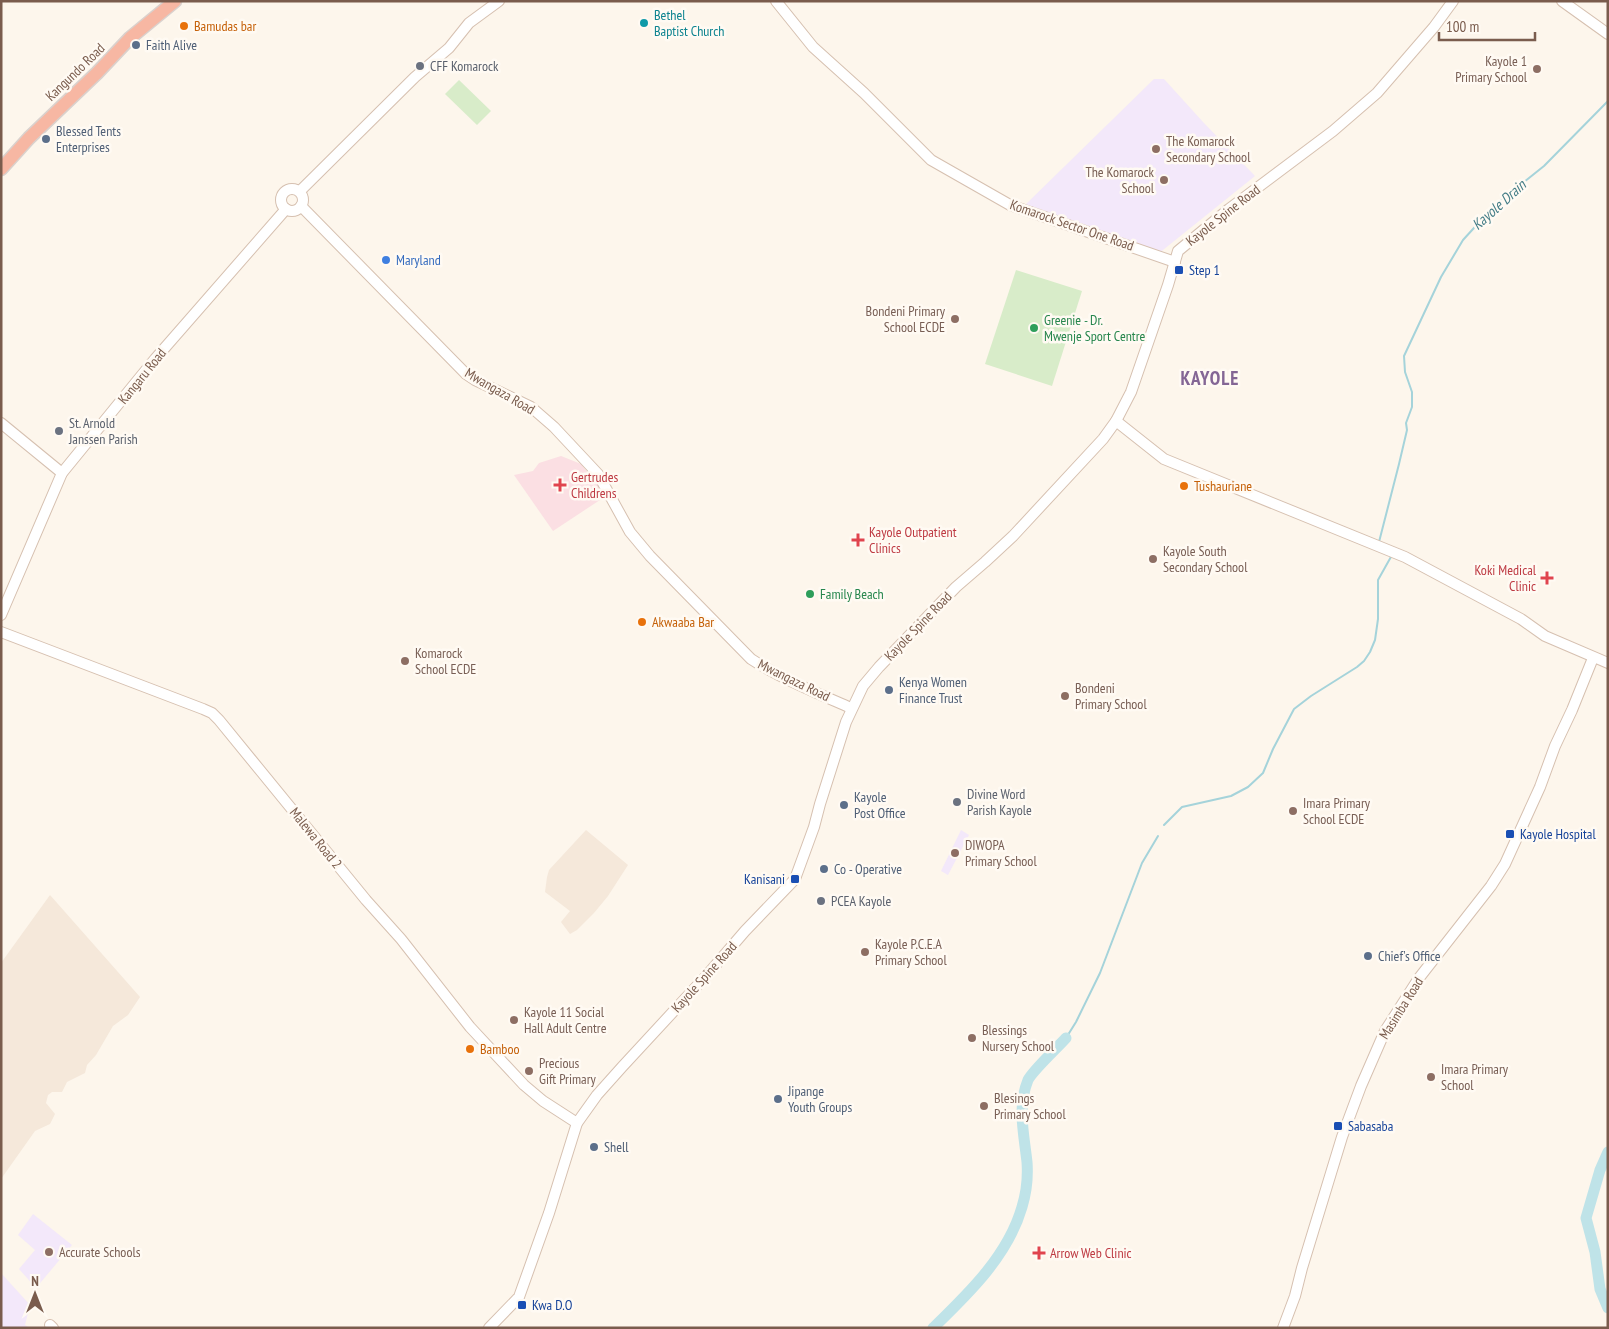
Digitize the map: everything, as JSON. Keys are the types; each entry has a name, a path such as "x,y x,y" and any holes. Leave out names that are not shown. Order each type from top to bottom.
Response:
{"highway":[{"name":"Kangundo Road","path":"1,169 29,138 90,80 130,38 175,1"}],"main road":[{"path":"300,191 415,77 449,48 469,23 500,1"},
{"name":"Komarock Sector One Road","path":"776,1 813,46 864,93 931,160 1010,205 1175,262"},
{"name":"Kayole Spine Road","path":"489,1328 519,1297 549,1213 577,1123 622,1067 745,931 795,879 814,827 851,708 863,686 956,587 1013,536 1103,439 1116,422 1131,392 1178,251 1229,209 1333,131 1377,94 1434,27 1452,1"},
{"path":"1562,1 1608,34"},
{"path":"290,189 300,191 303,197 302,206 292,211 286,209 281,203 284,192 290,189"},
{"name":"Mwangaza Road","path":"302,206 466,374 531,406 554,427 598,474 630,532 650,556 751,659 764,668 851,708"},
{"name":"Kangaru Road","path":"1,615 62,472 155,358 286,209"},
{"path":"1116,422 1164,459 1406,557 1521,619 1545,636 1608,663"},
{"path":"1,424 62,472"},
{"name":"Malewa Road 2","path":"1,632 212,713 220,720 366,900 401,939 470,1027 524,1085 543,1101 577,1123"},
{"name":"Masimba Road","path":"1283,1328 1295,1296 1345,1128 1385,1030 1418,978 1491,886 1505,864 1540,787 1555,746 1593,658"}],"shaded area":[{"name":"The Komarock Secondary School","path":"1154,79 1164,79 1255,176 1153,258 1022,208"},
{"name":"Gertrudes Childrens","path":"561,456 581,464 606,496 553,531 514,475 533,471 539,463"},
{"path":"586,830 628,865 608,896 594,913 577,930 570,934 561,922 570,911 545,892 547,877 549,870"},
{"name":"DIWOPA Primary School","path":"961,830 969,835 948,875 941,871"},
{"path":"50,895 140,997 128,1015 113,1026 96,1055 87,1065 85,1073 67,1082 62,1092 52,1092 48,1095 46,1103 55,1114 50,1124 35,1131 1,1179 1,963"},
{"name":"Accurate Schools","path":"33,1214 72,1245 36,1288 19,1269 35,1250 18,1235"},
{"path":"1,1273 30,1305 25,1325 30,1328 1,1328"}],"green space":[{"path":"459,80 491,111 477,125 445,94"},
{"name":"Greenie - Dr. Mwenje Sport Centre","path":"1016,270 1082,291 1052,386 985,364"}],"waterway":[{"name":"Kayole Drain","path":"1379,542 1407,430 1406,423 1412,407 1412,392 1405,372 1404,356 1441,277 1463,240 1493,207 1544,166 1608,101"},
{"path":"1164,825 1182,807 1231,796 1248,787 1263,773 1294,709 1364,661 1375,640 1378,619 1378,580 1392,555"},
{"path":"1066,1038 1100,973 1142,863 1158,836"},
{"path":"933,1328 973,1288 997,1258 1016,1225 1026,1191 1027,1179 1022,1121 1025,1090 1030,1076 1066,1038"},
{"path":"1608,1152 1600,1170 1586,1218 1595,1252 1600,1289 1608,1308"}],"place":[{"name":"Bethel Baptist Church","path":"644,23"},
{"name":"Bamudas bar","path":"184,26"},
{"name":"Faith Alive","path":"136,45"},
{"name":"CFF Komarock","path":"420,66"},
{"name":"Kayole 1 Primary School","path":"1537,69"},
{"name":"Blessed Tents Enterprises","path":"46,139"},
{"name":"The Komarock Secondary School","path":"1156,149"},
{"name":"The Komarock School","path":"1164,180"},
{"name":"Maryland","path":"386,260"},
{"name":"Step 1","path":"1179,270"},
{"name":"Bondeni Primary School ECDE","path":"955,319"},
{"name":"Greenie - Dr. Mwenje Sport Centre","path":"1034,328"},
{"name":"St. Arnold Janssen Parish","path":"59,431"},
{"name":"Gertrudes Childrens","path":"560,485"},
{"name":"Tushauriane","path":"1184,486"},
{"name":"Kayole Outpatient Clinics","path":"858,540"},
{"name":"Kayole South Secondary School","path":"1153,559"},
{"name":"Koki Medical Clinic","path":"1547,578"},
{"name":"Family Beach","path":"810,594"},
{"name":"Akwaaba Bar","path":"642,622"},
{"name":"Komarock School ECDE","path":"405,661"},
{"name":"Kenya Women Finance Trust","path":"889,690"},
{"name":"Bondeni Primary School","path":"1065,696"},
{"name":"Divine Word Parish Kayole","path":"957,802"},
{"name":"Kayole Post Office","path":"844,805"},
{"name":"Imara Primary School ECDE","path":"1293,811"},
{"name":"Kayole Hospital","path":"1510,834"},
{"name":"DIWOPA Primary School","path":"955,853"},
{"name":"Co - Operative","path":"824,869"},
{"name":"Kanisani","path":"795,879"},
{"name":"PCEA Kayole","path":"821,901"},
{"name":"Kayole P.C.E.A Primary School","path":"865,952"},
{"name":"Chief's Office","path":"1368,956"},
{"name":"Kayole 11 Social Hall Adult Centre","path":"514,1020"},
{"name":"Blessings Nursery School","path":"972,1038"},
{"name":"Bamboo","path":"470,1049"},
{"name":"Precious Gift Primary","path":"529,1071"},
{"name":"Imara Primary School","path":"1431,1077"},
{"name":"Jipange Youth Groups","path":"778,1099"},
{"name":"Blesings Primary School","path":"984,1106"},
{"name":"Sabasaba","path":"1338,1126"},
{"name":"Shell","path":"594,1147"},
{"name":"Accurate Schools","path":"49,1252"},
{"name":"Arrow Web Clinic","path":"1039,1253"},
{"name":"Kwa D.O","path":"522,1305"}],"district":[{"name":"KAYOLE","path":"1210,378"}]}
